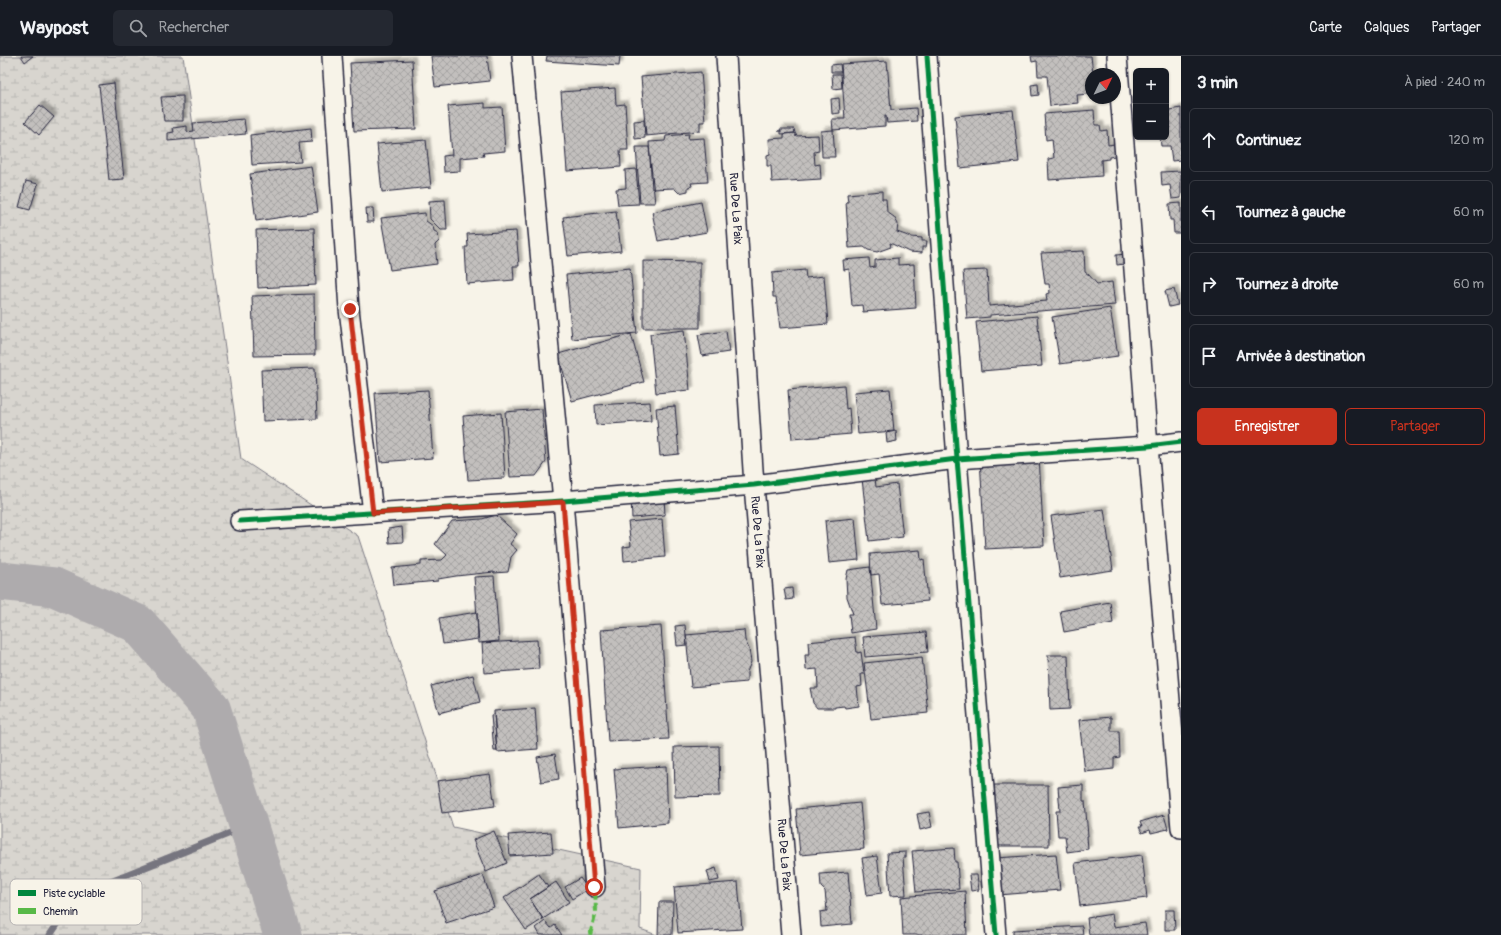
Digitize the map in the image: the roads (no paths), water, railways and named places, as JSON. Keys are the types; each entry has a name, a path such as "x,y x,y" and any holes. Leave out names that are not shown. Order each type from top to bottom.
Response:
{"street":[{"path":"332,56 350,309 373,513"},
{"path":"522,56 563,502 594,887"},
{"name":"Rue De La Paix","path":"726,56 754,485 791,935"},
{"path":"927,56 957,459 996,935"},
{"path":"1117,56 1148,446 1181,828"},
{"path":"240,521 563,502 754,485 957,459 1148,446 1181,442"}],"waterway":[{"path":"0,581 54,587 138,624 211,708 283,935"},
{"path":"116,879 248,826"},
{"path":"50,935 57,925"}]}
